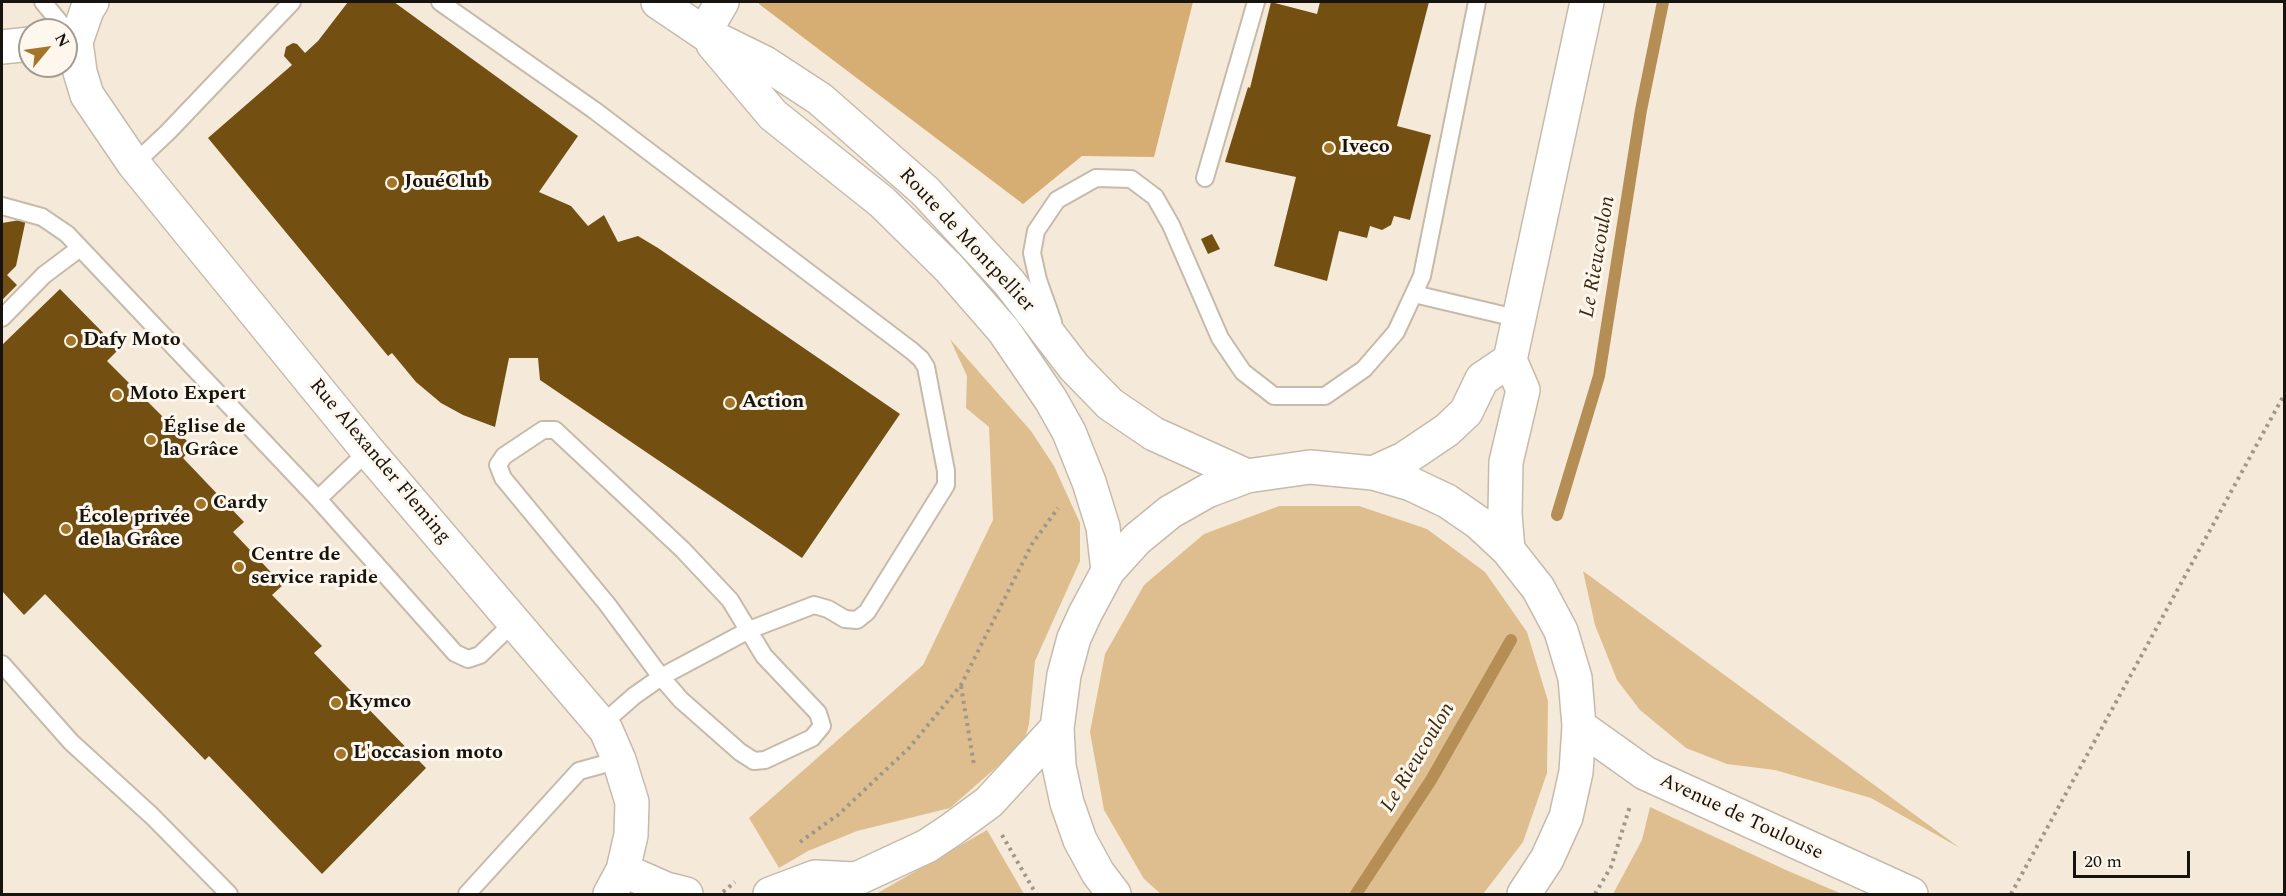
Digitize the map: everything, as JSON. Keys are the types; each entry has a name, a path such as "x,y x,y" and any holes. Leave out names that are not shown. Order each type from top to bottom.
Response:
{"main road":[{"path":"78,28 92,2"},
{"name":"Route de Montpellier","path":"658,2 704,33 765,63 820,99 925,191 1008,281 1074,367 1110,404 1154,434 1247,476"},
{"path":"704,33 722,2"},
{"path":"1508,550 1504,514 1506,462 1523,390 1510,360 1587,2"},
{"name":"Route de Montpellier","path":"704,33 773,115 882,202 949,268 1004,331 1051,400 1069,432 1089,482 1103,527 1108,571"},
{"path":"2,47 18,45"},
{"name":"Rue Alexander Fleming","path":"78,65 87,95 134,164 369,451 602,725 619,760 632,802 631,835 617,882"},
{"path":"1373,473 1404,459 1447,430 1466,412 1482,379 1510,360"},
{"path":"1114,894 1098,873 1080,840 1067,803 1059,766 1057,728 1064,675 1074,638 1108,571 1137,539 1170,512 1207,491 1247,476 1310,467 1373,473 1411,484 1447,501 1479,523 1508,550 1538,588 1561,632 1575,678 1579,726 1576,772 1566,817 1548,859 1524,894"},
{"name":"Avenue de Toulouse","path":"1579,726 1645,773 1911,894"},
{"path":"824,894 927,846 979,809 1010,781 1057,728"},
{"path":"770,894 815,877 855,879"},
{"path":"617,882 686,894"}],"lane":[{"path":"44,2 55,18"},
{"path":"134,164 168,132 292,2"},
{"path":"440,2 594,110 912,351 921,358 926,367 946,471 946,485 867,612 857,620 845,619 828,609 814,605 749,630 661,677 634,696 602,725"},
{"path":"1205,178 1256,2"},
{"path":"1074,367 1048,311 1032,253 1036,231 1057,200 1096,178 1131,180 1155,197 1171,225 1220,338 1243,372 1274,396 1325,396 1364,369 1396,332 1422,276 1477,2"},
{"path":"2,206 42,217 67,234 318,499 455,653 468,660 480,655 514,622"},
{"path":"2,318 44,275 80,248"},
{"path":"1413,294 1520,319"},
{"path":"543,430 555,430 683,550 730,600 749,630 764,656 818,712 822,726 812,738 765,760 754,761 740,752 681,700 661,677 607,604 503,478 498,465 504,456 543,430"},
{"path":"318,499 369,451"},
{"path":"2,664 71,741 152,816 229,894"},
{"path":"467,894 579,771 619,760"}],"path":[{"path":"2011,894 2284,395"},
{"path":"793,846 839,814 909,748 961,685 1032,544 1060,505 1089,482"},
{"path":"1595,894 1611,867 1629,808 1645,773"},
{"path":"720,894 735,882"}],"shaded area":[{"path":"759,2 1193,2 1154,157 1082,156 1023,204"},
{"path":"950,339 1031,431 1054,466 1080,523 1080,561 1035,661 1029,724 1024,743 950,808 857,831 808,851 779,868 749,818 923,665 993,520 989,427 966,408 967,376"},
{"path":"1279,506 1359,506 1427,529 1485,572 1527,632 1548,701 1547,773 1523,842 1483,894 1161,894 1144,879 1104,810 1090,732 1105,654 1144,585 1204,534"},
{"path":"1583,571 1960,848 1871,798 1775,770 1727,764 1686,748 1640,710 1617,680 1595,625"},
{"path":"1650,807 1842,894 1613,894 1642,840"},
{"path":"987,830 1024,894 876,894"}],"building":[{"path":"348,2 394,2 578,136 539,192 571,206 588,226 604,215 618,242 638,236 658,248 900,414 802,558 540,380 538,358 509,358 495,427 463,415 441,403 416,382 392,353 388,356 208,138 292,65 284,56 286,47 293,43 297,44 305,53 318,41"},
{"name":"Iveco","path":"1271,2 1317,14 1320,2 1429,2 1397,126 1431,135 1410,220 1394,216 1391,225 1382,230 1370,226 1367,238 1339,231 1327,281 1274,266 1296,177 1225,162 1248,87 1250,88"},
{"path":"26,219 16,266 7,275 17,285 2,300 2,223"},
{"path":"1212,234 1220,249 1208,254 1201,239"},
{"path":"60,289 119,349 107,361 193,447 183,458 244,522 233,532 283,585 272,595 322,646 314,653 426,768 322,874 209,756 205,760 45,594 24,615 2,591 2,345"}],"waterway":[{"name":"Le Rieucoulon","path":"1557,515 1599,376 1641,110 1663,2"},
{"name":"Le Rieucoulon","path":"1356,894 1431,780 1511,640"}],"place":[{"name":"Iveco","path":"1329,148"},
{"name":"JouéClub","path":"392,183"},
{"name":"Dafy Moto","path":"71,341"},
{"name":"Moto Expert","path":"117,395"},
{"name":"Action","path":"730,403"},
{"name":"Église de la Grâce","path":"151,440"},
{"name":"Cardy","path":"201,504"},
{"name":"École privée de la Grâce","path":"66,529"},
{"name":"Centre de service rapide","path":"239,567"},
{"name":"Kymco","path":"336,703"},
{"name":"L'occasion moto","path":"341,754"}]}
